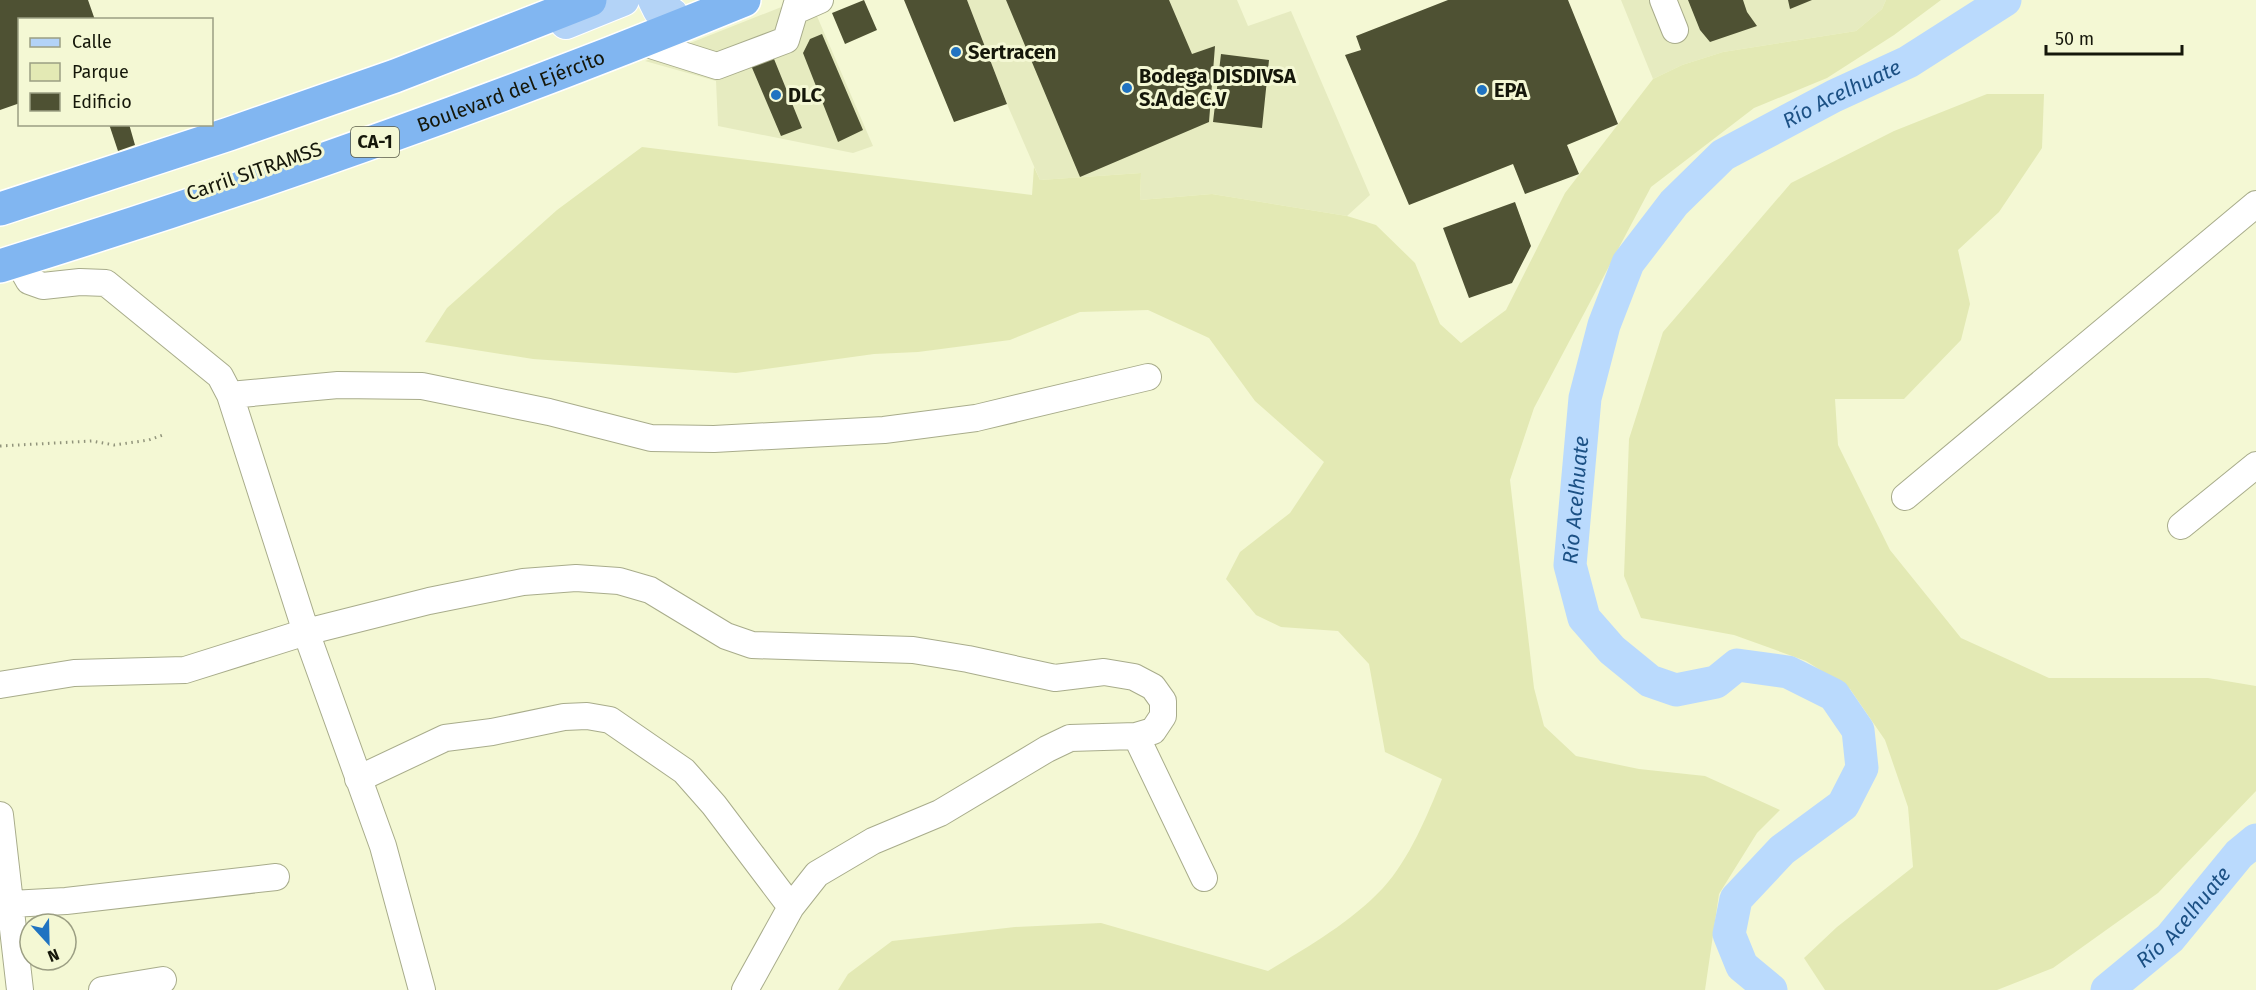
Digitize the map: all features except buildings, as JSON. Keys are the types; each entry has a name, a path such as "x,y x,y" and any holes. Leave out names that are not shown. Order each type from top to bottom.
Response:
{"highway":[{"path":"0,209 373,84 590,0"},
{"name":"Boulevard del Ejército","path":"6,260 229,193 416,127 744,0"}],"main road":[{"name":"Carril SITRAMSS","path":"0,223 239,144 624,0"},
{"name":"Carril SITRAMSS","path":"6,260 299,156 578,52 663,7 707,0"},
{"path":"566,23 581,25 586,32 585,47 578,52"}],"street":[{"path":"638,41 717,66 786,40 796,5 820,0"},
{"path":"1663,0 1675,30"},
{"path":"1905,497 2256,204"},
{"path":"6,260 29,281 43,286 80,282 106,283 220,376 230,395 306,632 383,846 422,990"},
{"path":"230,395 338,385 422,386 549,412 651,438 714,439 884,430 976,418 1148,377"},
{"path":"2181,526 2256,465"},
{"path":"0,685 74,673 184,670 306,632 429,601 523,582 576,578 619,581 650,590 726,636 752,645 914,650 968,658 1055,678 1104,672 1134,677 1153,687 1163,701 1163,716 1153,731 1136,736 1070,738 1047,749 940,813 873,841 817,874 791,907 745,990"},
{"path":"358,779 445,738 492,732 564,717 587,716 610,720 684,771 714,805 791,907"},
{"path":"1136,736 1204,878"},
{"path":"0,821 13,982"},
{"path":"8,919 66,901 276,877"},
{"path":"102,990 163,980"}],"path":[{"path":"0,446 92,441 114,445 149,440 163,435"}],"shaded area":[{"path":"799,0 810,0 873,146 853,153 718,126 716,81 645,61"},
{"path":"967,0 1237,0 1248,26 1291,11 1370,195 1347,216 1212,194 1140,200 1141,173 1040,180 1007,104"},
{"path":"1621,0 1886,0 1882,9 1856,31 1723,52 1682,65 1653,79"}],"green space":[{"path":"1886,0 1941,0 1894,35 1827,78 1754,108 1651,187 1534,408 1510,480 1534,688 1544,726 1576,756 1639,769 1705,776 1780,810 1757,833 1719,894 1705,990 838,990 848,974 892,941 1015,927 1101,923 1268,971 1343,923 1383,888 1409,850 1442,779 1385,752 1369,664 1338,631 1281,627 1256,615 1226,579 1240,552 1290,513 1324,462 1255,401 1209,338 1148,310 1080,312 1010,340 918,352 874,354 736,373 533,359 425,342 447,308 557,210 642,147 1032,195 1034,167 1040,180 1141,173 1140,200 1212,194 1347,216 1376,225 1415,263 1440,324 1461,343 1506,310 1565,193 1653,79 1682,65 1723,52 1856,31 1882,9"},
{"path":"1987,94 2044,94 2042,148 1999,212 1958,250 1970,304 1961,340 1904,399 1835,399 1838,445 1890,550 1961,638 2049,678 2208,678 2256,686 2256,791 2158,893 2053,968 1997,990 1825,990 1804,958 1837,927 1913,867 1908,807 1885,740 1850,689 1806,661 1734,635 1641,618 1624,576 1629,439 1663,332 1791,183 1894,131"}],"waterway":[{"name":"Río Acelhuate","path":"1771,990 1742,966 1729,934 1736,899 1782,850 1843,805 1862,768 1858,730 1834,695 1788,672 1737,665 1716,682 1676,690 1650,681 1612,650 1584,618 1570,565 1585,398 1604,325 1628,263 1674,203 1723,155 1834,96 1908,62 2005,0"},
{"name":"Río Acelhuate","path":"2107,990 2170,938 2239,854 2256,840"}],"place":[{"name":"Sertracen","path":"956,52"},
{"name":"Bodega DISDIVSA S.A de C.V","path":"1127,88"},
{"name":"EPA","path":"1482,90"},
{"name":"DLC","path":"776,95"}]}
